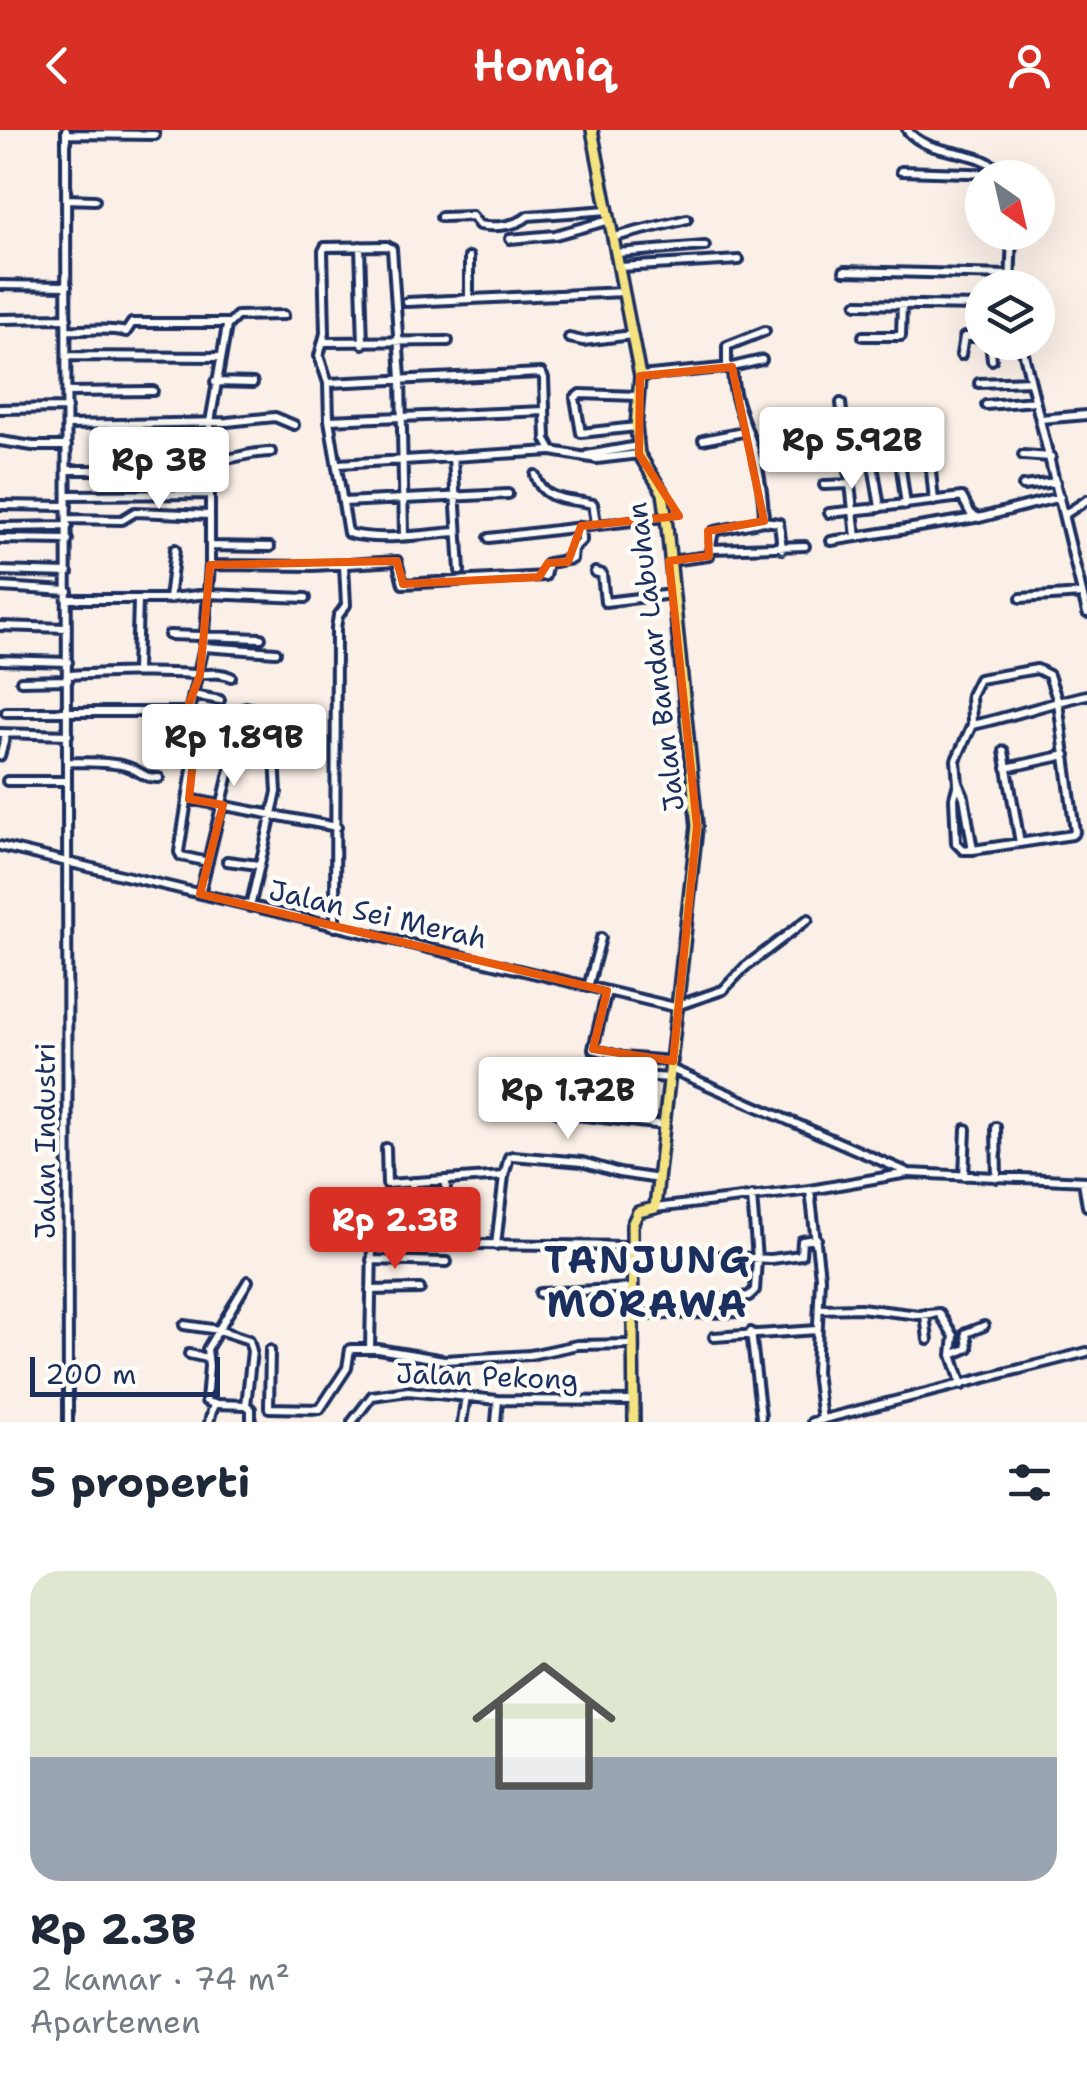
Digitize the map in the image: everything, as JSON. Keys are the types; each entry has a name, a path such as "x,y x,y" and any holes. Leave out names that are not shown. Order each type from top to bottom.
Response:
{"main road":[{"name":"Jalan Bandar Labuhan","path":"592,130 640,376 638,450 663,493 697,826 655,1208"},
{"path":"634,1422 631,1246 634,1216 655,1208"}],"street":[{"path":"907,130 922,144 983,160"},
{"path":"66,132 155,135"},
{"name":"Jalan Industri","path":"66,132 68,1422"},
{"path":"902,170 965,174"},
{"path":"66,198 94,200"},
{"path":"442,217 472,216 479,225 488,227 520,223 528,216 609,215"},
{"path":"510,239 555,235 609,215"},
{"path":"614,237 687,220"},
{"path":"360,246 363,344"},
{"path":"617,253 705,246"},
{"path":"404,534 401,378 392,249 323,248 324,342 319,356 328,383 328,420 350,535 404,534 456,532"},
{"path":"468,257 469,300"},
{"path":"620,267 739,260"},
{"path":"844,270 965,274"},
{"path":"0,285 67,286"},
{"path":"406,302 624,292"},
{"path":"858,304 965,306"},
{"path":"864,336 901,336 902,305"},
{"path":"258,749 232,747 197,737 185,729 186,712 200,675 204,647 210,565 208,444 220,357 229,323 237,316 284,315"},
{"path":"0,319 67,318"},
{"path":"67,330 97,332 115,328 126,332 132,323 229,323"},
{"path":"764,521 763,497 748,432 732,389 727,346 766,331"},
{"path":"569,338 632,335"},
{"path":"961,355 965,336"},
{"path":"324,342 448,341"},
{"path":"67,356 220,357"},
{"path":"640,376 762,360"},
{"path":"1025,360 1087,612"},
{"path":"328,383 541,374 546,443 552,451"},
{"path":"215,382 253,382"},
{"path":"979,383 1030,382"},
{"path":"67,392 153,391"},
{"path":"636,427 581,432 575,398 580,394 638,396"},
{"path":"986,405 1035,401"},
{"path":"841,403 856,537"},
{"path":"0,409 67,408"},
{"path":"328,420 545,412"},
{"path":"1040,419 1087,416"},
{"path":"68,425 275,417 294,425"},
{"path":"806,427 844,425"},
{"path":"704,440 748,432"},
{"path":"0,441 67,446"},
{"path":"138,443 208,444"},
{"path":"338,464 552,451 586,456 638,450"},
{"path":"929,451 934,500"},
{"path":"208,461 227,462 243,453 271,452"},
{"path":"825,455 846,452"},
{"path":"899,454 906,505"},
{"path":"1023,455 1051,457"},
{"path":"454,457 460,572"},
{"path":"872,458 880,508"},
{"path":"67,470 152,470"},
{"path":"535,476 538,486 548,495 593,504 596,523"},
{"path":"1023,486 1056,482"},
{"path":"824,485 850,484"},
{"path":"67,495 210,494"},
{"path":"342,502 508,494"},
{"path":"831,541 976,518 1060,497"},
{"path":"829,513 964,498 976,518"},
{"path":"1064,515 1087,500"},
{"path":"0,505 67,506"},
{"path":"0,527 122,520 135,512 210,515"},
{"path":"489,538 666,517"},
{"path":"669,561 709,556 714,531 764,521 779,523 782,548"},
{"path":"210,565 398,562 403,584 545,576 547,564 572,560 574,549 582,540 581,526"},
{"path":"0,539 68,540"},
{"path":"210,546 270,548"},
{"path":"711,550 805,546"},
{"path":"168,599 176,548"},
{"path":"334,927 336,628 338,614 346,605 344,564"},
{"path":"1076,565 1087,564"},
{"path":"0,571 68,573"},
{"path":"595,572 602,574 605,602 672,594"},
{"path":"0,587 138,600 208,594 306,598"},
{"path":"1022,598 1082,594"},
{"path":"136,670 138,600"},
{"path":"0,626 67,628"},
{"path":"169,635 261,638"},
{"path":"204,647 276,652"},
{"path":"0,660 68,662"},
{"path":"21,681 136,670 200,675 216,672 231,677"},
{"path":"958,783 954,798 956,843 960,848 973,850 1075,832 1058,702 1052,680 1042,670 985,676 973,685 972,725 956,760 973,850"},
{"path":"972,725 1087,695"},
{"path":"193,696 220,700"},
{"path":"246,707 264,710 266,714 277,782 250,907"},
{"path":"6,712 186,712"},
{"path":"0,756 3,734 68,736"},
{"path":"197,737 180,854 208,862"},
{"path":"200,894 230,780 232,747"},
{"path":"1004,751 1020,843"},
{"path":"1006,768 1066,755"},
{"path":"67,762 120,766 135,770 144,778 159,778"},
{"path":"7,781 67,781"},
{"path":"189,799 337,827"},
{"name":"Jalan Sei Merah","path":"0,846 679,1007"},
{"path":"227,861 258,865"},
{"path":"679,1007 723,990 745,967 808,919"},
{"path":"588,986 601,938"},
{"path":"607,991 593,1049 671,1069 909,1173"},
{"path":"599,1074 671,1069"},
{"path":"558,1113 664,1124"},
{"path":"996,1127 997,1178"},
{"path":"964,1176 966,1128"},
{"path":"386,1148 387,1184 504,1176"},
{"path":"496,1245 504,1176 513,1156 582,1162 659,1179"},
{"path":"655,1208 810,1190 909,1173 1085,1181 1087,1206"},
{"path":"423,1234 444,1231 446,1181"},
{"path":"412,1206 413,1182"},
{"path":"810,1190 817,1239 817,1382 822,1420"},
{"path":"698,1313 708,1301 753,1293 758,1259 752,1196"},
{"path":"631,1258 698,1254 758,1259 802,1255 802,1241 817,1239"},
{"path":"478,1244 631,1246"},
{"path":"370,1348 372,1247"},
{"path":"371,1260 447,1262"},
{"path":"248,1281 209,1343 206,1401 246,1405 251,1422"},
{"path":"540,1293 632,1288"},
{"path":"370,1290 420,1289"},
{"path":"819,1309 939,1313 954,1336 952,1355 962,1385"},
{"path":"631,1316 741,1312"},
{"path":"925,1314 928,1340"},
{"path":"184,1325 244,1337 251,1344 246,1405"},
{"path":"952,1355 968,1348 966,1333 984,1326"},
{"path":"714,1337 816,1330"},
{"path":"751,1332 761,1418"},
{"path":"270,1350 269,1408 304,1409 322,1408 347,1368 350,1349 370,1348 444,1360 530,1356 577,1345 632,1344"},
{"path":"812,1422 1087,1352"},
{"path":"189,1354 207,1358"},
{"name":"Jalan Pekong","path":"352,1422 366,1401 380,1394 408,1391 498,1400 633,1401"},
{"path":"462,1422 466,1396"},
{"path":"496,1422 498,1400"},
{"path":"209,1422 214,1404"}],"highlighted area":[{"path":"732,367 764,521 708,531 709,556 669,561 697,826 673,1061 593,1049 607,991 200,894 223,805 189,799 195,741 186,712 200,675 210,565 397,561 403,584 539,577 548,563 568,562 581,526 679,516 639,454 640,376"}],"district":[{"name":"TANJUNG MORAWA","path":"648,1281"}]}
